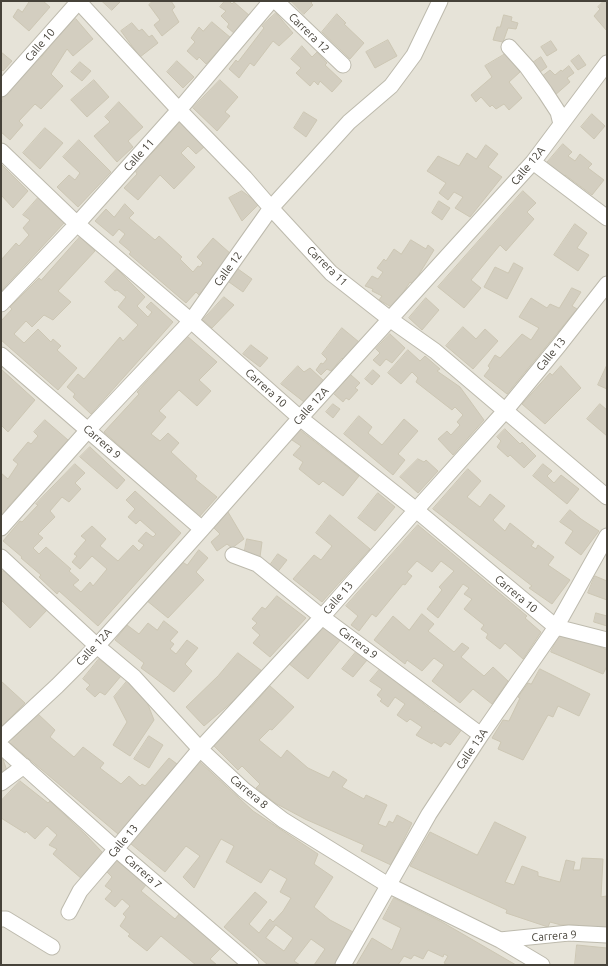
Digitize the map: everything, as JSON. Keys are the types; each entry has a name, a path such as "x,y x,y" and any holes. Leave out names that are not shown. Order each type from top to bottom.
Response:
{"street":[{"name":"Carrera 11","path":"79,1 179,110 245,178 331,273 390,320 435,351 607,497"},
{"name":"Calle 10","path":"1,89 79,1"},
{"name":"Calle 11","path":"1,304 77,224 179,110 272,1"},
{"name":"Carrera 12","path":"276,1 343,65"},
{"name":"Calle 12","path":"1,528 88,430 190,321 271,208 349,122 391,86 414,55 440,1"},
{"path":"509,47 527,67 545,92 558,112 561,124"},
{"name":"Calle 12A","path":"1,738 57,686 97,646 300,418 533,162 607,63"},
{"name":"Carrera 10","path":"1,151 77,224 300,418 416,510 556,627 607,640"},
{"path":"533,162 607,218"},
{"name":"Calle 13","path":"69,912 80,891 200,749 322,616 505,411 607,284"},
{"name":"Carrera 9","path":"1,355 202,529"},
{"name":"Calle 13A","path":"343,965 429,814 556,627 607,536"},
{"name":"Carrera 9","path":"233,555 256,564 322,616 481,736"},
{"name":"Carrera 8","path":"1,557 97,646 134,677 200,749 244,790 282,820 388,885 500,940 542,965"},
{"name":"Carrera 7","path":"1,746 116,849 251,965"},
{"path":"1,783 24,766"},
{"path":"1,918 6,919 52,947"},
{"name":"Carrera 9","path":"500,940 569,933 607,935"}],"shaded area":[{"path":"1,1 607,1 607,965 1,965"}],"building":[{"path":"30,1 43,1 50,7 29,31 13,17 18,9 22,12"},
{"path":"102,1 121,1 112,10"},
{"path":"153,1 171,1 175,7 172,10 179,22 162,36 154,25 160,20 149,5"},
{"path":"225,1 229,1 232,4 234,2 250,16 235,34 227,27 229,24 221,16 226,11 220,7"},
{"path":"291,1 313,1 311,3 313,5 304,14"},
{"path":"604,1 607,1 607,31 594,16 600,9 598,7"},
{"path":"276,13 293,33 279,46 273,41 254,66 250,63 239,78 229,69 236,60 238,62 264,28 262,26"},
{"path":"337,14 346,23 344,24 364,43 350,59 322,32"},
{"path":"504,15 512,17 511,21 518,23 516,29 508,28 503,42 493,40 497,27 500,27"},
{"path":"76,19 93,39 73,56 67,49 51,74 63,86 41,109 35,104 19,121 23,125 10,140 1,132 1,98 36,58 39,60 58,36"},
{"path":"212,22 231,38 206,64 199,57 197,60 187,51 195,42 191,38 199,27 203,31"},
{"path":"132,23 139,31 142,29 149,37 152,35 158,43 140,57 121,31"},
{"path":"388,40 397,56 375,68 366,52"},
{"path":"551,41 557,50 547,56 541,47"},
{"path":"302,46 312,57 317,52 327,63 325,65 342,81 332,92 320,81 318,85 314,81 310,86 296,73 301,68 291,59"},
{"path":"1,52 12,61 3,71 1,69"},
{"path":"507,53 520,72 509,82 522,98 509,110 504,104 496,109 492,105 490,107 481,97 476,102 471,95 492,77 485,66"},
{"path":"579,55 586,65 578,70 571,61"},
{"path":"541,57 547,67 540,72 531,64"},
{"path":"177,61 194,77 183,88 167,72"},
{"path":"80,62 91,71 82,81 71,72"},
{"path":"569,66 574,73 567,78 570,82 554,96 541,77 550,70 555,75"},
{"path":"94,80 109,97 87,117 71,100"},
{"path":"220,80 238,97 225,112 230,116 217,131 193,108"},
{"path":"119,102 143,127 128,141 133,147 117,162 94,136 110,122 105,117"},
{"path":"304,112 317,120 306,137 294,128"},
{"path":"592,114 605,126 594,139 581,127"},
{"path":"180,122 204,147 196,154 188,146 181,153 195,167 174,189 160,175 138,200 124,188 137,174 135,170"},
{"path":"45,128 63,143 40,169 23,153"},
{"path":"79,140 111,172 78,207 57,187 69,175 75,180 80,173 63,157"},
{"path":"563,144 572,152 568,156 575,161 580,154 592,164 588,168 604,180 592,195 565,175 563,178 545,165"},
{"path":"486,145 498,154 488,167 502,177 470,217 455,208 463,197 454,192 448,200 439,193 446,183 427,171 438,156 459,166 467,153 476,159"},
{"path":"1,164 28,191 13,208 1,195"},
{"path":"242,191 259,204 242,221 229,198"},
{"path":"523,191 536,203 527,212 534,219 506,251 500,245 471,280 481,288 464,308 438,287"},
{"path":"38,198 64,223 1,291 1,260 16,243 19,246 29,235 23,228 30,220 23,215"},
{"path":"439,201 450,208 442,220 432,213"},
{"path":"125,204 134,213 129,218 155,240 159,236 182,257 180,259 193,272 203,263 197,257 213,238 231,254 199,295 196,292 186,303 129,254 131,252 119,242 125,234 119,229 113,236 95,221 106,209 114,217"},
{"path":"575,224 587,233 577,248 589,255 578,271 554,255"},
{"path":"80,237 95,251 58,291 71,302 53,320 44,315 32,327 26,321 14,334 24,343 38,329 51,342 53,339 61,346 57,350 77,368 58,390 1,340 1,321 12,309 10,307 39,278 41,280"},
{"path":"411,240 426,249 428,245 434,250 413,284 410,282 393,308 379,300 382,296 372,291 373,289 365,286 372,276 378,279 383,272 377,268 384,259 386,261 394,249 401,254"},
{"path":"514,263 523,268 507,299 484,287 495,267 508,273"},
{"path":"117,269 145,297 137,306 148,317 152,312 146,307 151,302 173,322 91,414 73,397 75,394 67,387 78,374 84,379 120,337 123,341 138,325 118,307 126,297 117,290 115,291 105,282"},
{"path":"238,269 252,279 243,292 229,282"},
{"path":"572,288 581,292 572,306 577,309 507,394 484,376 490,368 488,366 495,355 500,358 522,334 531,340 539,328 519,317 531,298 547,308 550,304 559,308"},
{"path":"224,297 234,305 212,328 203,320"},
{"path":"426,298 439,310 422,330 409,318"},
{"path":"463,327 476,339 485,329 498,341 473,369 446,346"},
{"path":"342,328 359,342 344,360 342,358 331,371 327,369 321,375 316,370 321,363 323,364 327,359 322,354"},
{"path":"390,334 405,348 392,363 386,359 380,366 373,360 380,353 376,349"},
{"path":"187,336 217,362 199,380 211,391 197,406 179,390 159,411 166,417 151,434 160,441 168,433 179,443 171,452 197,476 195,479 217,497 199,517 104,432 139,394 137,392"},
{"path":"251,345 268,358 260,367 243,354"},
{"path":"408,350 420,361 425,356 440,369 437,371 460,387 484,420 453,455 438,439 447,431 451,435 460,425 457,422 463,415 455,407 452,410 416,382 418,378 412,372 401,384 388,373"},
{"path":"607,365 607,389 598,385"},
{"path":"298,366 304,372 310,368 324,381 304,402 281,384"},
{"path":"561,366 581,388 545,424 522,404 550,373 552,375"},
{"path":"1,369 35,400 8,432 1,425"},
{"path":"373,370 380,376 372,385 365,379"},
{"path":"351,375 360,383 355,388 358,390 349,400 346,398 343,402 334,394"},
{"path":"333,404 340,409 333,418 326,412"},
{"path":"600,404 607,410 607,436 587,419"},
{"path":"359,416 372,427 368,433 382,445 404,419 418,431 398,454 405,460 393,475 344,434"},
{"path":"45,420 68,440 7,508 9,510 1,518 1,473 8,479 18,464 13,460 28,442 31,444 38,436 34,432"},
{"path":"505,429 520,444 522,442 536,456 524,468 510,455 508,457 497,447 501,441 497,437"},
{"path":"300,430 359,476 343,496 323,481 319,485 299,469 303,462 293,455 301,446 292,440"},
{"path":"90,447 125,480 117,489 80,457"},
{"path":"418,459 424,462 426,460 438,471 418,493 400,477"},
{"path":"75,464 85,473 75,483 81,489 69,502 62,497 50,511 55,517 38,534 43,538 33,548 39,554 46,547 71,569 69,571 79,580 73,585 81,592 90,582 93,586 107,569 92,556 80,569 72,562 77,556 74,554 86,540 81,536 92,526 106,539 100,546 118,561 133,545 139,551 144,545 138,541 146,532 153,537 156,534 140,520 136,524 128,517 135,509 126,500 135,491 181,533 98,626 59,591 57,594 39,577 41,575 3,541 20,521 22,522 38,505 36,504"},
{"path":"543,464 552,471 547,476 554,483 561,475 579,489 567,504 533,476"},
{"path":"468,469 481,481 467,497 480,507 490,494 505,506 493,520 505,531 510,523 534,542 531,546 536,549 538,545 554,557 548,565 570,580 552,604 529,588 532,586 433,509"},
{"path":"378,493 395,507 375,531 358,518"},
{"path":"570,510 599,531 581,555 565,543 573,531 560,522"},
{"path":"228,512 244,539 232,548 227,544 217,551 211,542 220,534 213,527"},
{"path":"330,515 370,549 322,602 293,579 314,555 321,560 332,546 316,533"},
{"path":"418,525 527,616 525,618 541,632 523,659 505,643 500,649 486,638 488,634 481,629 484,625 464,609 472,599 464,594 469,588 463,584 438,618 427,609 442,590 439,587 454,571 441,561 432,572 417,561 407,572 412,576 405,585 403,584 376,617 372,614 359,631 351,625 358,616 346,606"},
{"path":"247,539 262,542 260,557 244,555"},
{"path":"199,550 208,558 196,572 204,580 168,618 146,600 181,561 187,565"},
{"path":"278,554 287,560 276,574 268,568"},
{"path":"1,571 4,571 47,610 30,628 1,600"},
{"path":"595,576 607,581 607,600 588,593"},
{"path":"277,596 306,618 270,657 253,643 260,635 252,628 257,623 252,619 262,607 265,609"},
{"path":"596,613 607,616 607,626 594,622"},
{"path":"422,614 434,624 428,631 454,652 462,643 469,648 461,657 484,676 493,667 508,681 492,704 473,689 460,703 432,681 444,665 434,658 422,671 407,660 405,664 374,640 393,616 409,630"},
{"path":"164,621 178,632 170,641 174,644 170,649 176,654 187,640 198,648 185,664 192,671 174,692 141,668 144,663 115,640 127,625 139,634 148,623 157,630"},
{"path":"324,626 341,639 308,679 288,663 301,648 303,650"},
{"path":"562,630 607,650 607,666 603,674 551,652"},
{"path":"356,652 367,660 353,677 342,669"},
{"path":"238,653 262,671 238,697 204,726 186,707 218,676"},
{"path":"99,659 121,676 105,695 100,692 95,697 86,689 90,685 83,679"},
{"path":"380,669 434,712 437,709 463,728 450,745 445,742 441,747 416,735 422,727 410,719 407,722 397,715 405,704 395,697 388,707 380,701 382,699 377,695 382,689 370,681"},
{"path":"540,669 590,694 579,716 558,706 553,717 548,715 523,760 498,749 501,742 492,738 503,720 509,721 520,698 518,697 528,683 531,684"},
{"path":"128,680 145,697 154,720 130,756 113,745 127,722 114,697"},
{"path":"1,681 25,703 1,727"},
{"path":"270,686 294,707 272,730 270,729 259,740 281,758 287,750 308,768 329,778 333,771 347,780 342,787 364,799 366,795 387,805 378,824 386,827 389,821 393,823 397,815 412,823 391,865 361,851 364,845 305,819 275,803 256,788 260,784 242,766 238,770 213,745 249,704 251,707"},
{"path":"38,714 55,730 50,737 74,757 83,747 104,763 100,768 121,784 129,776 140,786 142,784 145,786 169,758 177,764 118,834 10,743"},
{"path":"149,736 163,745 149,768 134,759"},
{"path":"1,758 3,759 7,771 1,775"},
{"path":"199,761 253,811 318,854 314,864 333,877 314,907 330,920 355,933 336,965 314,965 325,949 311,939 294,961 300,965 268,965 224,927 255,892 267,902 249,924 259,933 270,919 273,922 283,911 291,898 280,892 287,879 270,869 261,883 226,862 234,846 221,839 194,888 183,877 200,856 186,846 165,872 131,844","holes":["276,925 293,938 284,951 266,938"]},
{"path":"20,781 48,803 50,801 102,852 82,879 53,854 57,849 49,845 57,835 47,826 35,839 26,831 25,833 1,818 1,801"},
{"path":"495,822 526,837 505,882 514,885 522,866 538,872 538,876 560,882 566,860 575,862 573,870 580,870 582,858 603,859 601,897 606,896 607,928 561,925 550,922 548,927 506,913 507,910 410,866 430,832 477,855"},
{"path":"116,860 146,885 141,891 175,919 180,913 220,949 210,959 217,965 196,965 161,936 147,951 128,936 130,934 120,926 126,917 123,914 130,906 122,899 115,907 105,899 112,891 105,886 112,877 106,871"},
{"path":"394,898 442,922 516,965 448,965 444,963 448,956 444,954 443,957 428,950 423,959 414,955 411,959 404,956 398,965 356,965 372,938 392,950 401,928 383,919"},
{"path":"577,945 607,948 607,965 575,965"}]}
